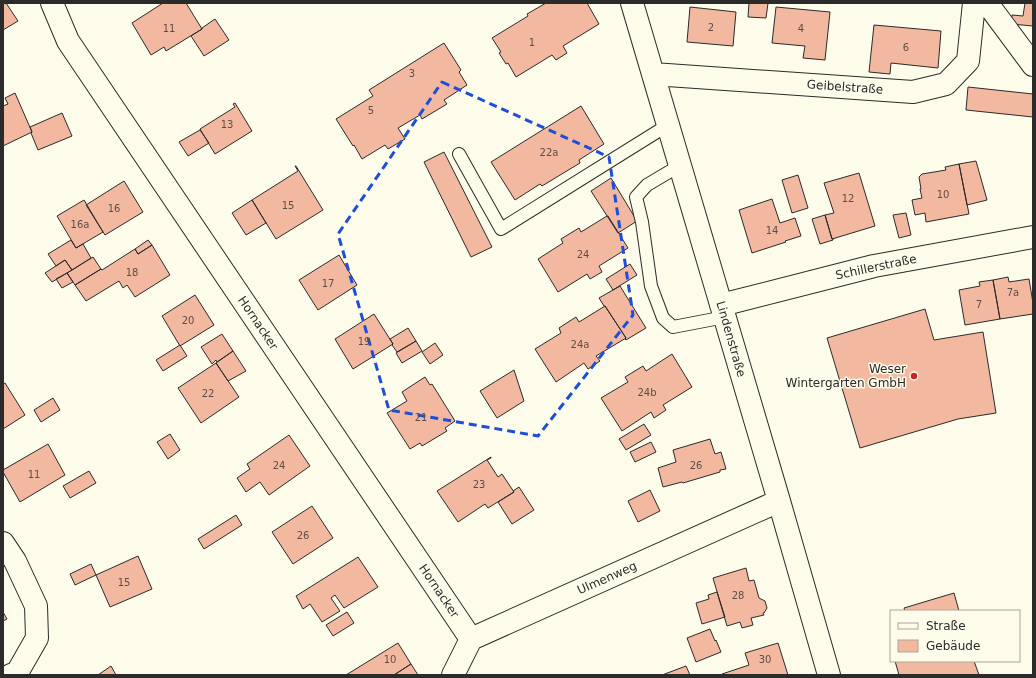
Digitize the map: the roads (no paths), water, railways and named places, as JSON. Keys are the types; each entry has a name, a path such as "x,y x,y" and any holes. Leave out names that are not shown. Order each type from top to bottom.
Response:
{"street":[{"name":"Hornacker","path":"52,3 68,41 471,639"},
{"name":"Lindenstraße","path":"632,3 829,675"},
{"name":"Geibelstraße","path":"653,74 913,92 946,84 968,61 974,3"},
{"path":"987,3 1033,65"},
{"name":"Schillerstraße","path":"723,311 874,266 1033,238"},
{"name":"Ulmenweg","path":"471,639 779,501"},
{"path":"3,543 15,561 36,606 37,638 17,673 11,675"},
{"path":"453,675 471,639"}],"lane":[{"path":"459,154 501,229 668,125"},
{"path":"680,166 647,185 636,197 642,222 651,286 663,318 673,327 723,311"}],"place":[{"name":"Weser Wintergarten GmbH","path":"914,376"}]}
